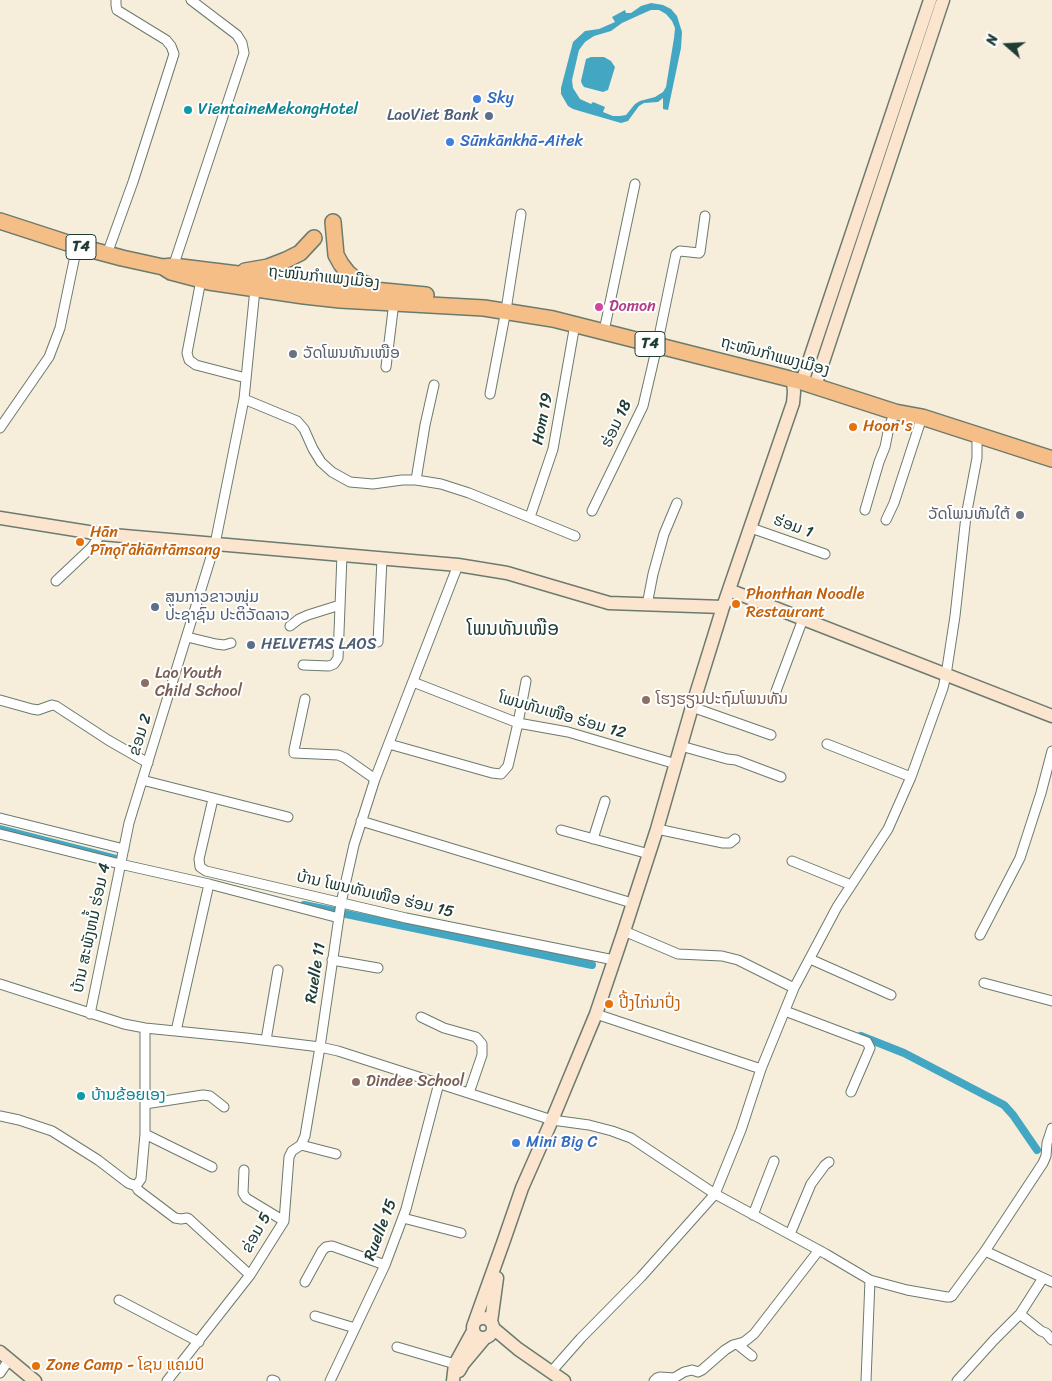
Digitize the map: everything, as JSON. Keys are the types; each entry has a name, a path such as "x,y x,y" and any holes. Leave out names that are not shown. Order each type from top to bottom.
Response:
{"main road":[{"name":"ຖະໜົນກຳແພງເມືອງ","path":"0,222 77,246 169,269 202,280 255,289 305,289"},
{"path":"333,222 336,255 340,264 356,280 389,296"},
{"path":"228,273 268,267 286,260 300,253 314,238"},
{"name":"ຖະໜົນກຳແພງເມືອງ","path":"169,269 228,273 322,291 446,298 469,302 484,308 553,319 803,382 895,412 922,417 1052,458"}],"street":[{"path":"107,254 133,182 174,54 166,40 117,10 116,0"},
{"path":"169,269 244,53 242,43 237,35 190,0"},
{"path":"803,382 930,0"},
{"path":"489,1332 477,1337 474,1326 522,1188 596,1014 657,829 723,607 793,404 794,392 803,382 943,0"},
{"path":"604,331 635,184"},
{"path":"490,394 506,310 521,214"},
{"name":"ຮ່ອມ 18","path":"592,511 643,406 658,346 676,254 680,251 700,252 705,216"},
{"path":"0,428 49,357 60,328 77,246"},
{"path":"202,280 187,353 189,360 196,364 246,378"},
{"name":"ຂ່ອມ 2","path":"124,849 129,823 216,544 244,398 255,289"},
{"path":"386,366 389,296"},
{"name":"Hom 19","path":"530,517 554,449 575,324"},
{"path":"416,480 424,425 434,385"},
{"path":"244,398 297,421 304,429 313,450 321,462 332,472 350,482 367,484 416,480 441,484 469,493 575,536"},
{"path":"865,510 895,412"},
{"path":"886,520 894,503 922,417"},
{"path":"551,1372 715,1194 741,1130 761,1069 794,988 837,907 888,830 911,777 946,675 955,616 966,516 977,458 977,434"},
{"path":"647,605 664,534 677,504"},
{"path":"0,518 101,534 458,565 507,572 609,603 723,607"},
{"name":"ຮ່ອມ 1","path":"751,528 825,554"},
{"path":"56,581 91,548 101,534"},
{"path":"303,665 329,666 338,658 342,555"},
{"path":"378,642 382,559"},
{"name":"Ruelle 11","path":"320,1047 341,903 354,845 375,779 458,565"},
{"path":"729,590 1052,716"},
{"path":"290,626 308,615 340,605"},
{"path":"776,691 803,619"},
{"path":"187,637 216,644 224,645 231,643"},
{"path":"389,744 501,774 508,766 526,681"},
{"name":"ໂພນທັນເໜືອ ຮ່ອມ 12","path":"413,682 518,723 568,732 676,764"},
{"path":"0,700 38,710 52,705 56,706 108,740 148,763"},
{"path":"305,700 294,753 338,755 375,779"},
{"path":"692,707 771,735"},
{"path":"827,744 911,777"},
{"path":"681,746 736,760 781,777"},
{"path":"980,935 1020,858 1052,751"},
{"path":"142,780 288,817"},
{"name":"ບ້ານ ໂພນທັນເໜືອ ຮ່ອມ 15","path":"213,798 199,859 200,867 206,871 406,918 614,960"},
{"path":"593,838 604,801"},
{"path":"0,818 124,849"},
{"path":"361,821 632,903"},
{"path":"657,829 724,843 730,843 735,839"},
{"path":"562,830 648,854"},
{"path":"0,834 209,884 339,918"},
{"name":"ບ້ານ ສະພັງຫມໍ້ ຮ່ອມ 4","path":"90,1014 124,849"},
{"path":"792,861 851,885"},
{"path":"176,1031 209,884"},
{"path":"624,931 678,954 722,956 738,960 794,988"},
{"path":"810,959 891,995"},
{"path":"332,960 378,968"},
{"path":"266,1040 278,970"},
{"path":"984,983 1052,1001"},
{"path":"0,984 124,1024 145,1028 320,1047 362,1058 552,1120 589,1125 612,1131 631,1138 715,1194 870,1280 907,1290 950,1297 985,1251 1043,1163 1052,1128"},
{"path":"785,1011 867,1042 870,1048 851,1092"},
{"path":"596,1014 761,1069"},
{"path":"422,1017 444,1028 476,1037 482,1044 482,1054 469,1094"},
{"path":"136,1186 141,1179 144,1134 145,1028"},
{"name":"ຂ່ອມ 5","path":"167,1381 250,1275 284,1221 289,1157 292,1151 302,1145 305,1136 320,1047"},
{"name":"Ruelle 15","path":"330,1381 385,1265 403,1218 438,1083"},
{"path":"145,1104 203,1095 210,1096 224,1107"},
{"path":"0,1116 52,1131 98,1160 128,1183 136,1186 138,1190 175,1218 189,1219 250,1275"},
{"path":"144,1134 212,1167"},
{"path":"302,1145 336,1154"},
{"path":"753,1215 774,1161"},
{"path":"790,1234 811,1184 829,1162"},
{"path":"244,1170 243,1193 246,1198 284,1221"},
{"path":"403,1218 461,1233"},
{"path":"453,1381 463,1364 489,1332 503,1243"},
{"path":"305,1282 322,1250 326,1247 332,1246 385,1265"},
{"path":"654,1381 660,1377 674,1378 692,1370 698,1372 725,1350 744,1342 754,1334 819,1250"},
{"path":"985,1251 1052,1282"},
{"path":"957,1381 1020,1314 1043,1278"},
{"path":"866,1381 870,1280"},
{"path":"119,1300 199,1342"},
{"path":"1020,1314 1041,1331 1046,1332 1052,1340"},
{"path":"316,1316 355,1328"},
{"path":"453,1381 455,1364 474,1326 478,1319 485,1318 489,1332 518,1349 564,1381"},
{"path":"737,1344 752,1356"},
{"path":"397,1347 455,1364"},
{"path":"0,1373 5,1356 35,1381"}],"water":[{"path":"651,3 663,5 671,9 677,16 682,32 681,48 668,110 663,109 663,98 658,102 644,103 639,106 628,121 621,123 568,106 561,94 561,88 573,42 585,31 599,29 615,22 612,17 625,10 626,13 631,13 641,6","holes":["651,10 659,10 666,14 675,28 666,87 663,92 655,97 640,101 626,115 620,116 613,116 603,112 605,107 580,99 573,88 572,80 579,50 585,42 594,36 611,31 622,23 644,13"]},
{"path":"604,57 611,61 615,67 608,90 603,92 584,87 582,84 586,59"}],"waterway":[{"path":"0,829 117,859"},
{"path":"304,905 334,911"},
{"path":"346,914 592,965"},
{"path":"861,1036 904,1053 1004,1105 1037,1150"}],"place":[{"name":"Sky","path":"477,99"},
{"name":"VientaineMekongHotel","path":"188,110"},
{"name":"LaoViet Bank","path":"489,116"},
{"name":"Sūnkānkhā-Aitek","path":"450,142"},
{"name":"Domon","path":"599,307"},
{"name":"ວັດໂພນທັນເໜືອ","path":"293,354"},
{"name":"Hoon's","path":"853,427"},
{"name":"ວັດໂພນທັນໃຕ້","path":"1020,515"},
{"name":"Hān Pīnǭi’āhāntāmsang","path":"80,542"},
{"name":"Phonthan Noodle Restaurant","path":"736,604"},
{"name":"ສູນກາວຂາວໜຸ່ມ ປະຊາຊົນ ປະຕິວັດລາວ","path":"155,607"},
{"name":"HELVETAS LAOS","path":"251,645"},
{"name":"Lao Youth Child School","path":"145,683"},
{"name":"ໂຮງຮຽນປະຖົມໂພນທັນ","path":"646,700"},
{"name":"ປີ້ງໄກ່ນາປົ່ງ","path":"609,1004"},
{"name":"Dindee School","path":"356,1082"},
{"name":"ບ້ານຂ້ອຍເອງ","path":"81,1096"},
{"name":"Mini Big C","path":"516,1143"},
{"name":"Zone Camp - ໂຊນ ແຄມປ໌","path":"36,1366"}],"district":[{"name":"ໂພນທັນເໜືອ","path":"513,630"}]}
